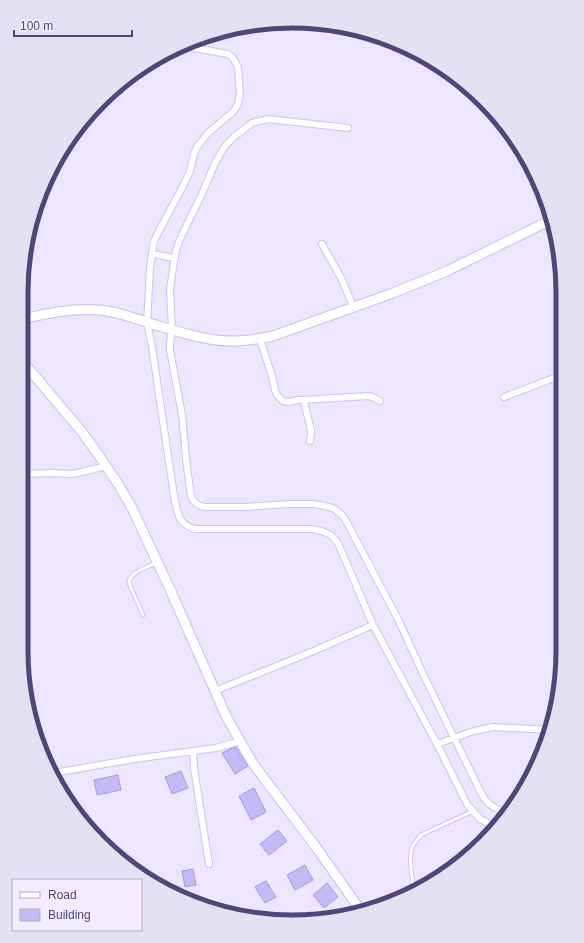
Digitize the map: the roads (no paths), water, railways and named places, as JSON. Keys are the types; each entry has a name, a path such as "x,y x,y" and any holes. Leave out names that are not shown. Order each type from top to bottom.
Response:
{"main road":[{"path":"28,318 77,309 99,310 113,312 170,329 212,339 229,341 260,339 273,336 447,271 546,222"},
{"path":"28,368 73,421 107,466 132,508 214,691 240,741 254,765 312,842 358,907"}],"street":[{"path":"193,47 228,54 233,58 238,67 239,100 233,112 208,133 197,147 190,171 154,241 154,254 150,269 149,323 174,496 179,515 183,523 188,527 195,529 312,529 332,535 338,543 373,625 439,744 467,804 480,819 491,824"},
{"path":"348,128 268,118 252,123 225,146 180,239 173,258 170,290 170,350 182,416 192,500 198,505 205,507 315,504 333,508 341,514 398,619 453,739 485,800 494,808 502,811"},
{"path":"322,244 341,278 353,306"},
{"path":"154,254 173,258"},
{"path":"260,339 275,390 277,395 283,401 368,396 380,401"},
{"path":"504,396 556,377"},
{"path":"303,400 311,430 310,441"},
{"path":"28,474 73,474 107,466"},
{"path":"214,691 316,650 373,625"},
{"path":"439,744 474,731 493,727 544,730"},
{"path":"57,772 216,748 240,741"},
{"path":"193,751 194,768 209,864"}],"lane":[{"path":"143,615 129,580 134,574 157,562"},
{"path":"413,886 410,860 412,849 421,835 473,811"}]}
